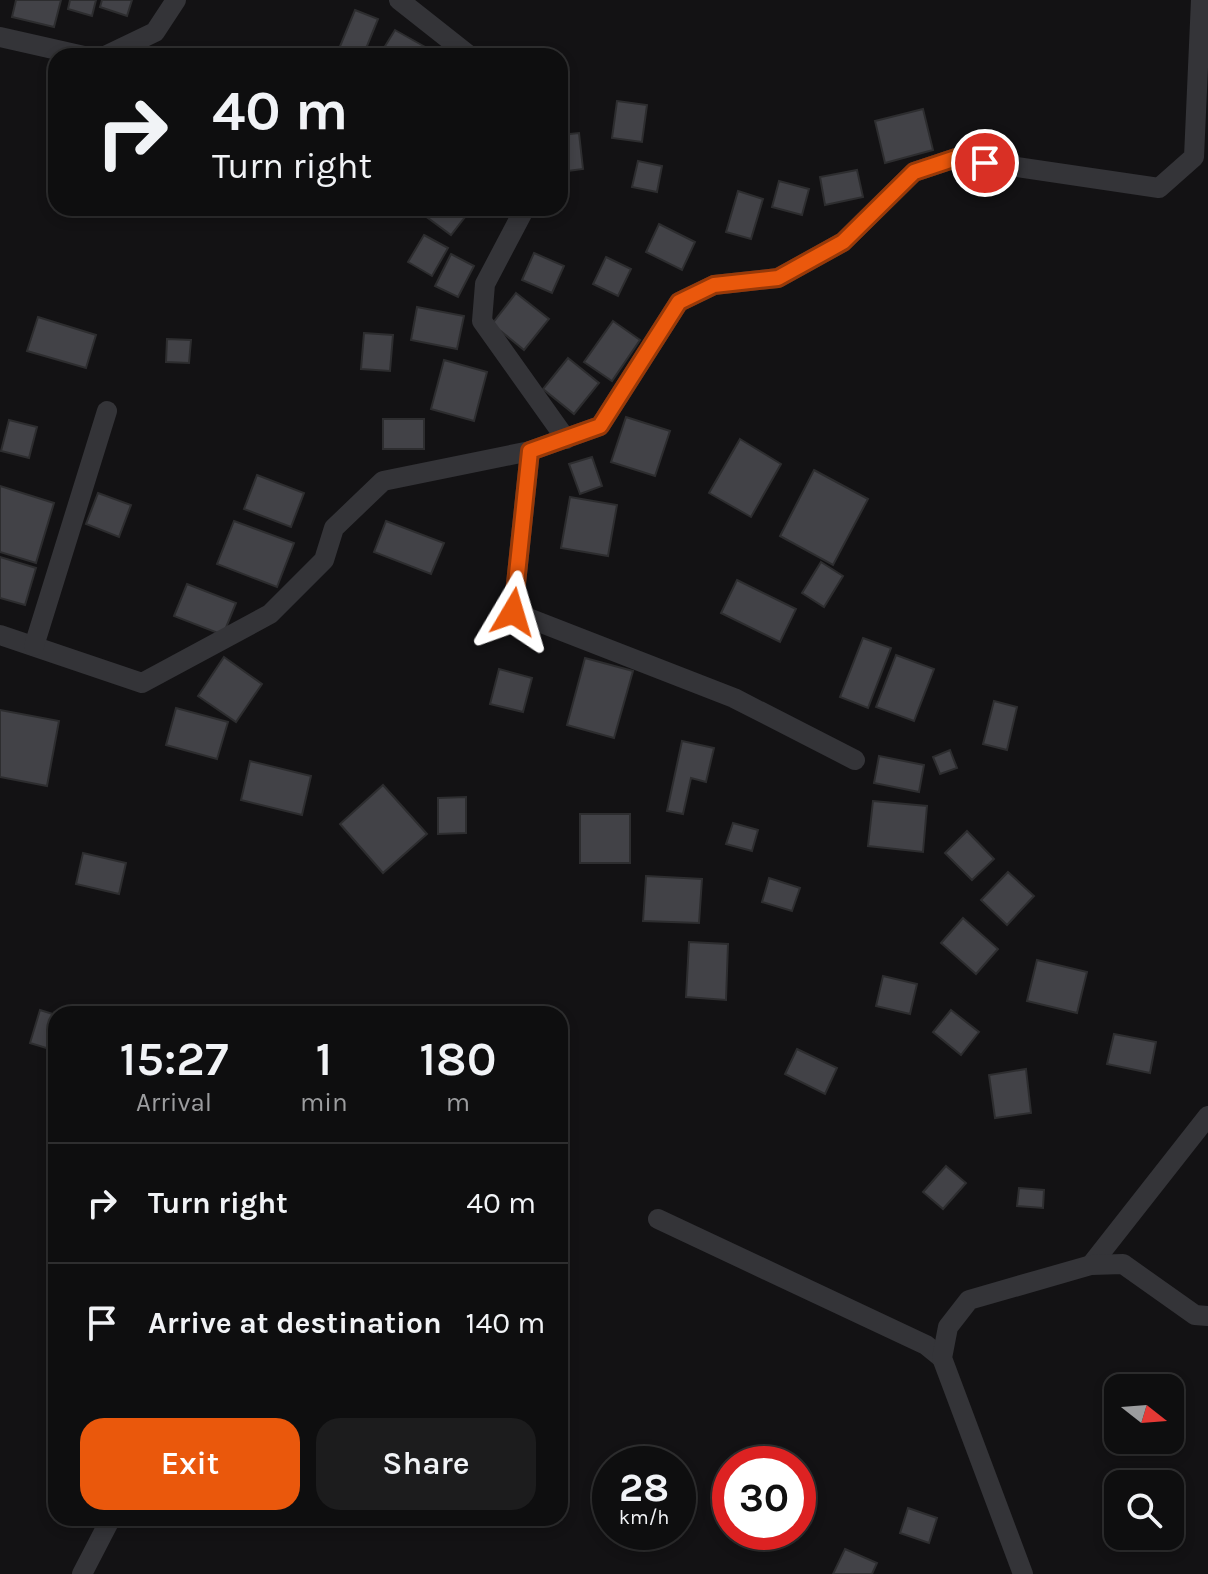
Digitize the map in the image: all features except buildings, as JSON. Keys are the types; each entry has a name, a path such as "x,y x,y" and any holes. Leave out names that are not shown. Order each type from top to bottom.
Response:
{"street":[{"path":"122,48 155,32 176,0"},
{"path":"399,0 460,48"},
{"path":"0,635 142,683 270,614 324,560 334,528 383,481 530,451 600,426 679,302 714,285 778,278 843,242 914,172 956,158 1159,188 1194,157 1201,0"},
{"path":"0,37 49,48"},
{"path":"521,216 485,284 482,321 566,439"},
{"path":"34,646 107,411"},
{"path":"530,451 513,612 734,698 855,760"},
{"path":"1091,1265 1208,1116"},
{"path":"658,1219 926,1345 942,1358 1023,1574"},
{"path":"942,1358 948,1327 969,1300 1091,1265 1123,1264 1195,1315 1208,1316"},
{"path":"82,1574 107,1526"}],"route":[{"path":"513,612 530,451 600,426 679,302 714,285 778,278 843,242 914,172 956,158 985,163"}]}
